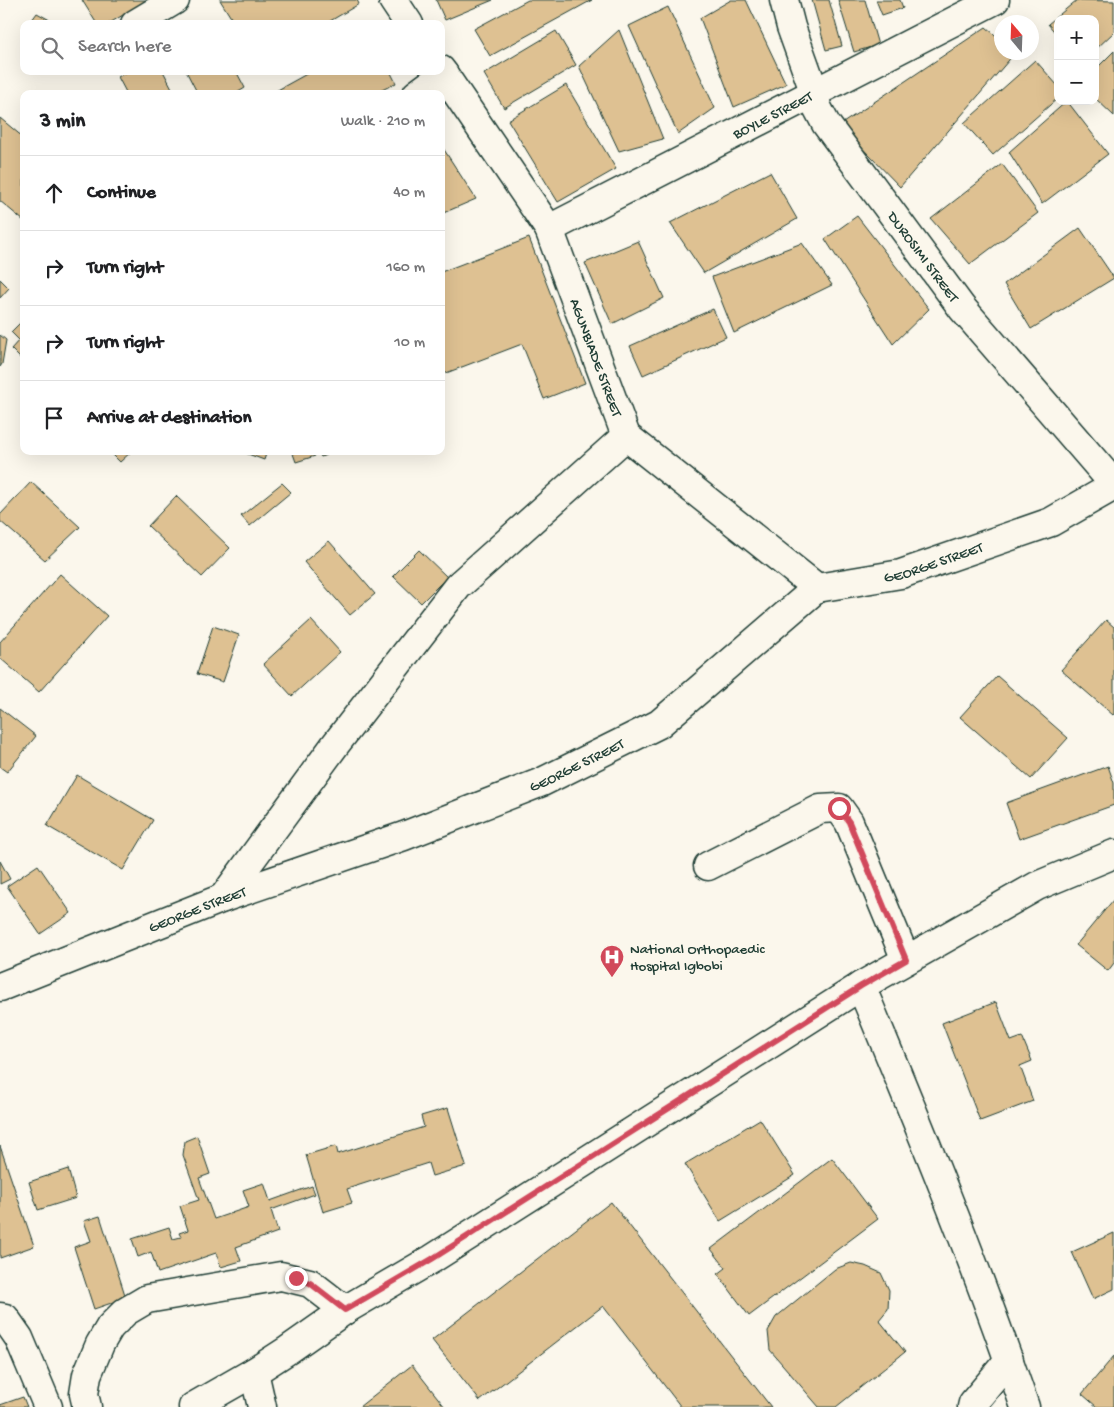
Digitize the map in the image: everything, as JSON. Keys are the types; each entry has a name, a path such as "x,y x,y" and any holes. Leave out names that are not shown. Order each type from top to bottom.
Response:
{"street":[{"path":"142,20 174,0"},
{"path":"393,0 406,20"},
{"name":"DUROSIMI STREET","path":"784,0 791,27 814,91 817,107 826,124 962,308 1114,485"},
{"name":"BOYLE STREET","path":"549,229 814,91 995,0"},
{"path":"422,90 439,75"},
{"name":"AGUNBIADE STREET","path":"445,75 549,229 626,436 817,588"},
{"path":"223,898 335,746 458,586 626,436"},
{"name":"GEORGE STREET","path":"0,987 223,898 404,836 542,782 659,724 817,588 901,574 1051,522 1114,485"},
{"path":"708,866 820,809 839,808 849,822 906,960"},
{"path":"193,1407 254,1372 345,1310 432,1259 861,986 1037,886 1114,854"},
{"path":"861,986 921,1129 1025,1407"},
{"path":"87,1407 84,1394 88,1375 100,1344 110,1327 125,1312 147,1299 280,1276 310,1283 345,1310"},
{"path":"0,1317 5,1318 19,1338 48,1407"},
{"path":"972,1407 973,1403 1009,1360"},
{"path":"254,1372 262,1407"}],"building":[{"path":"82,0 148,0 115,20 94,20"},
{"path":"220,0 357,0 359,4 332,20 232,20"},
{"path":"436,0 493,0 445,20"},
{"path":"528,0 592,0 490,56 474,29"},
{"path":"731,0 746,0 786,84 734,107 700,18"},
{"path":"812,0 829,0 842,46 826,50"},
{"path":"838,0 865,0 878,45 854,52"},
{"path":"876,0 900,0 903,8 882,15"},
{"path":"1077,0 1114,1 1114,32 1099,46 1099,15 1059,15"},
{"path":"668,7 715,108 678,134 629,26"},
{"path":"37,13 50,20 32,20"},
{"path":"1054,19 1054,31 1048,24"},
{"path":"986,27 994,34 994,60 1009,60 900,187 840,125"},
{"path":"619,30 663,139 619,151 579,66"},
{"path":"556,31 576,65 504,108 484,74"},
{"path":"1114,51 1114,116 1099,102 1099,66"},
{"path":"1035,60 1054,81 1054,102 993,155 964,123"},
{"path":"122,75 165,75 173,90 125,90 118,77"},
{"path":"188,75 238,75 245,88 242,90 196,90"},
{"path":"305,75 392,75 396,83 382,90 278,90"},
{"path":"566,85 616,169 558,202 508,120"},
{"path":"1062,105 1070,105 1108,154 1042,204 1009,152"},
{"path":"0,118 20,135 20,218 0,201"},
{"path":"445,151 476,199 445,212"},
{"path":"1002,164 1038,213 970,264 931,219"},
{"path":"770,172 797,219 704,273 670,223"},
{"path":"857,216 929,309 893,344 825,239"},
{"path":"1080,228 1114,278 1031,329 1004,284"},
{"path":"529,238 585,383 544,399 522,344 445,373 445,270"},
{"path":"638,241 664,298 612,324 585,263"},
{"path":"802,243 832,285 734,333 712,277"},
{"path":"0,279 9,288 0,298"},
{"path":"713,309 726,337 643,375 630,346"},
{"path":"20,323 20,358 11,349 19,340 11,332"},
{"path":"0,335 6,340 0,367"},
{"path":"113,455 128,455 120,462"},
{"path":"251,455 266,455 264,460"},
{"path":"293,455 315,456 296,462"},
{"path":"31,482 80,527 45,560 0,521 0,515"},
{"path":"282,483 291,492 250,526 241,516"},
{"path":"176,496 230,548 202,577 148,526"},
{"path":"329,541 375,594 350,615 304,562"},
{"path":"419,550 447,577 421,603 393,576"},
{"path":"60,574 107,616 39,692 0,658 0,642"},
{"path":"311,620 340,652 292,696 263,664"},
{"path":"1106,620 1114,627 1113,715 1061,670"},
{"path":"213,626 239,635 223,682 197,674"},
{"path":"997,676 1068,738 1031,779 960,717"},
{"path":"0,708 36,736 7,772 0,767"},
{"path":"1108,766 1114,783 1114,805 1019,839 1006,803"},
{"path":"77,775 153,820 123,870 47,826"},
{"path":"0,861 10,879 0,884"},
{"path":"38,865 71,913 40,934 7,886"},
{"path":"1114,899 1114,963 1108,971 1076,945"},
{"path":"996,1002 1011,1041 1022,1037 1032,1061 1020,1066 1033,1101 980,1121 942,1023"},
{"path":"448,1108 466,1166 432,1176 428,1163 347,1189 352,1203 323,1212 306,1155 336,1146 338,1154 424,1127 421,1116"},
{"path":"760,1119 795,1175 720,1221 685,1164"},
{"path":"197,1136 210,1174 199,1178 214,1219 249,1207 243,1190 264,1183 270,1201 312,1186 315,1194 271,1210 278,1232 236,1247 241,1261 221,1267 216,1253 158,1273 151,1252 138,1257 132,1239 169,1227 173,1239 181,1237 179,1233 188,1230 180,1206 199,1200 183,1155 185,1141"},
{"path":"0,1146 34,1246 0,1258"},
{"path":"832,1158 878,1219 749,1316 718,1274 726,1268 711,1249"},
{"path":"68,1169 76,1198 38,1210 29,1182"},
{"path":"611,1202 771,1407 681,1407 603,1306 480,1401 432,1340"},
{"path":"100,1216 126,1298 94,1309 74,1247 91,1241 84,1221"},
{"path":"1114,1233 1114,1289 1093,1299 1072,1252"},
{"path":"851,1263 865,1266 881,1273 889,1290 888,1309 879,1320 905,1352 836,1407 819,1407 770,1350 768,1331 776,1317 835,1269"},
{"path":"1114,1356 1114,1407 1097,1407 1082,1394"},
{"path":"412,1365 445,1407 359,1407"},
{"path":"23,1397 27,1407 0,1407 0,1405"}],"place":[{"name":"National Orthopaedic Hospital Igbobi","path":"612,978"}],"route":[{"path":"296,1278 310,1283 345,1310 432,1259 861,986 906,960 849,822 839,808"}]}
